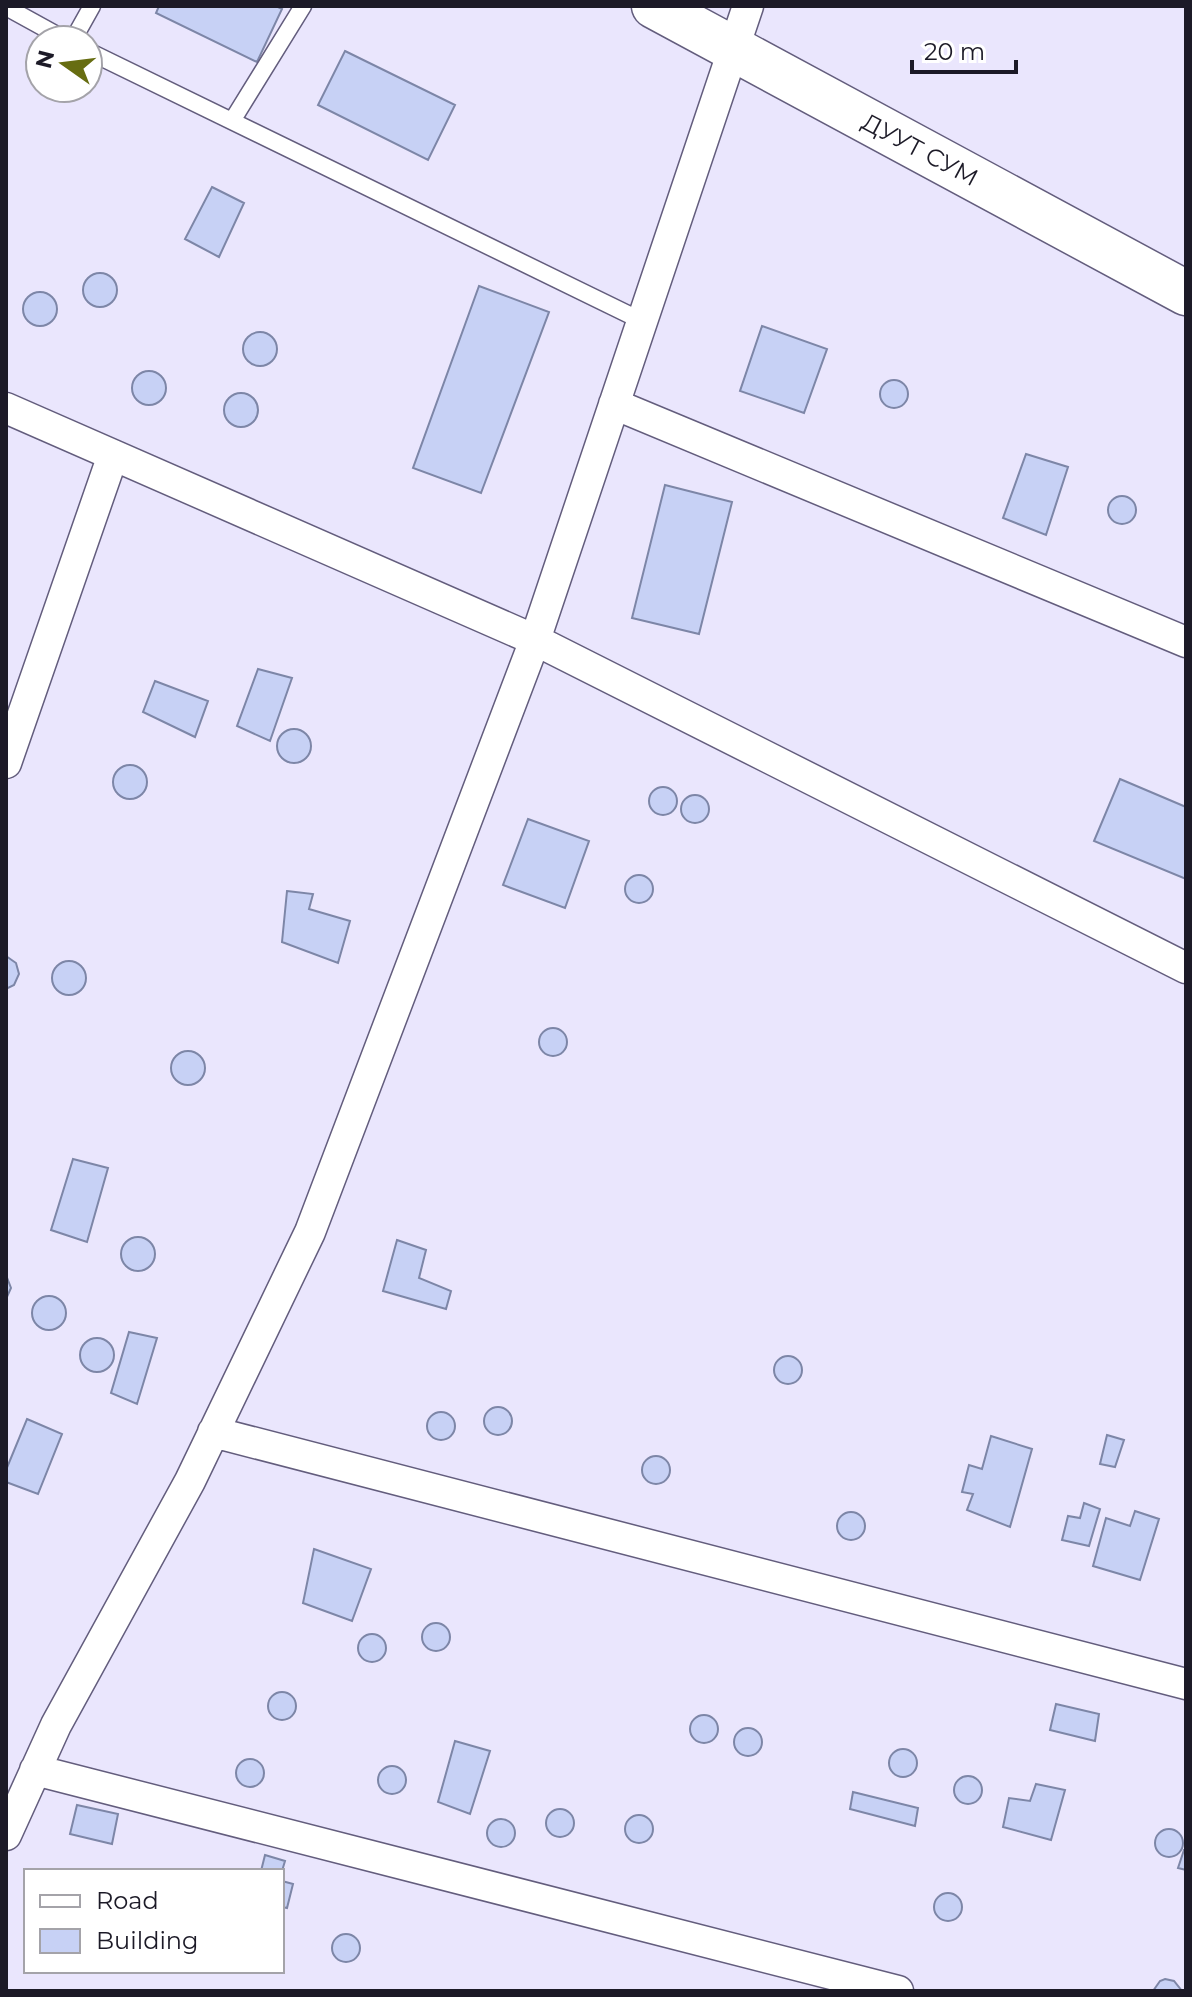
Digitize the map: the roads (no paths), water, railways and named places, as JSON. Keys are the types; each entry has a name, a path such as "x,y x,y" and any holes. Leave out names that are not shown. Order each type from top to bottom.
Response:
{"main road":[{"name":"ДУУТ СУМ","path":"654,6 1186,293"}],"street":[{"path":"6,1835 56,1725 190,1481 310,1232 535,640 748,6"},
{"path":"614,404 1186,642"},
{"path":"6,408 535,640 1186,968"},
{"path":"6,763 113,455"},
{"path":"213,1432 1186,1684"},
{"path":"35,1770 898,1991"}],"lane":[{"path":"82,24 92,6"},
{"path":"232,121 303,6"},
{"path":"6,7 37,24"},
{"path":"104,59 642,321"}]}
